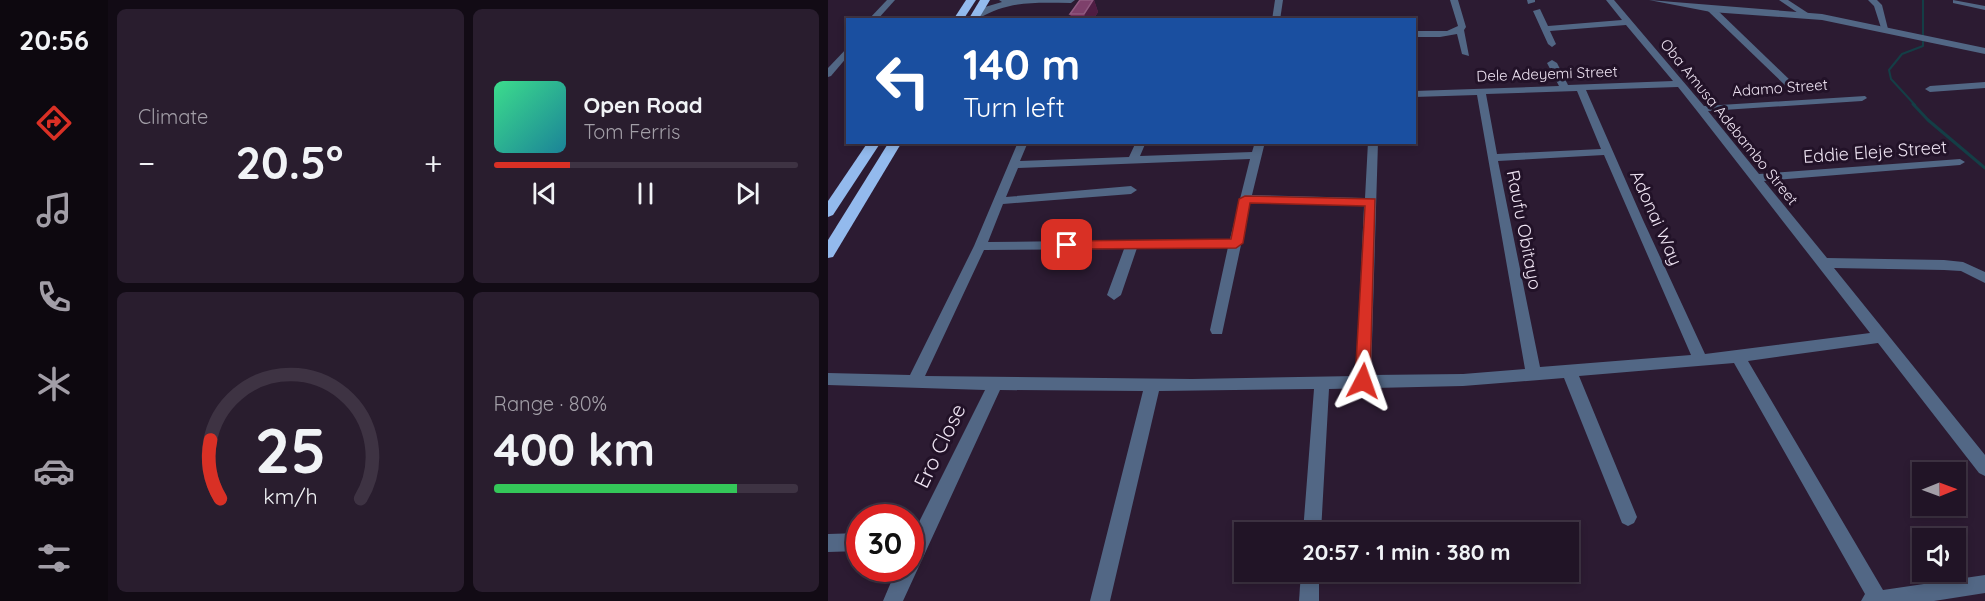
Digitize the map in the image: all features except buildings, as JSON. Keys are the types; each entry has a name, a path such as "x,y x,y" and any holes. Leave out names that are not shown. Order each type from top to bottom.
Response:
{"highway":[{"path":"959,18 971,0"},
{"path":"974,18 985,0"},
{"path":"828,213 874,144"},
{"path":"828,253 895,144"}],"street":[{"path":"874,18 891,0"},
{"path":"1003,0 1071,0"},
{"path":"1276,18 1279,0"},
{"path":"1416,34 1456,32 1462,27 1454,0"},
{"name":"Oba Amusa Adebambo Street","path":"1610,0 1701,109 1985,468"},
{"path":"1653,0 1711,9 1807,15 1985,51"},
{"path":"1783,0 1807,15"},
{"path":"1872,0 1878,5 1886,31"},
{"path":"974,18 996,6 1017,1"},
{"path":"1956,1 1985,8"},
{"path":"1711,9 1791,86"},
{"path":"1536,11 1552,44"},
{"path":"1546,29 1628,22"},
{"path":"1456,32 1466,54"},
{"path":"828,74 846,52"},
{"path":"1552,63 1565,89"},
{"name":"Dele Adeyemi Street","path":"1416,94 1680,84"},
{"path":"1930,89 1985,85"},
{"name":"Adonai Way","path":"1581,89 1701,360"},
{"name":"Raufu Obitayo","path":"1481,91 1534,375"},
{"name":"Adamo Street","path":"1701,109 1862,98"},
{"path":"914,382 980,246 1022,144"},
{"path":"1134,159 1140,144"},
{"path":"1363,381 1373,144"},
{"path":"1013,165 1134,159 1259,149 1245,199 1216,330"},
{"path":"1492,158 1608,152"},
{"name":"Eddie Eleje Street","path":"1756,178 1960,162"},
{"path":"998,201 1131,190"},
{"path":"1245,199 1371,202"},
{"path":"980,246 1236,243"},
{"path":"1114,295 1132,244"},
{"path":"1824,263 1944,265 1963,267 1985,278"},
{"path":"828,379 995,384 1463,380 1570,373 1738,357 1881,337"},
{"path":"1738,357 1876,601 1985,584"},
{"path":"1570,373 1628,517"},
{"path":"1100,601 1154,383"},
{"path":"1313,522 1322,383"},
{"name":"Ero Close","path":"924,523 995,384"},
{"path":"828,543 846,542"},
{"path":"892,601 901,582"},
{"path":"1309,601 1310,582"}],"waterway":[{"path":"1915,105 1891,79 1889,70 1902,54 1923,46 1923,0"},
{"path":"1913,104 1928,120 1985,168"}],"route":[{"path":"1067,245 1236,243 1245,199 1371,202 1363,381"}]}
